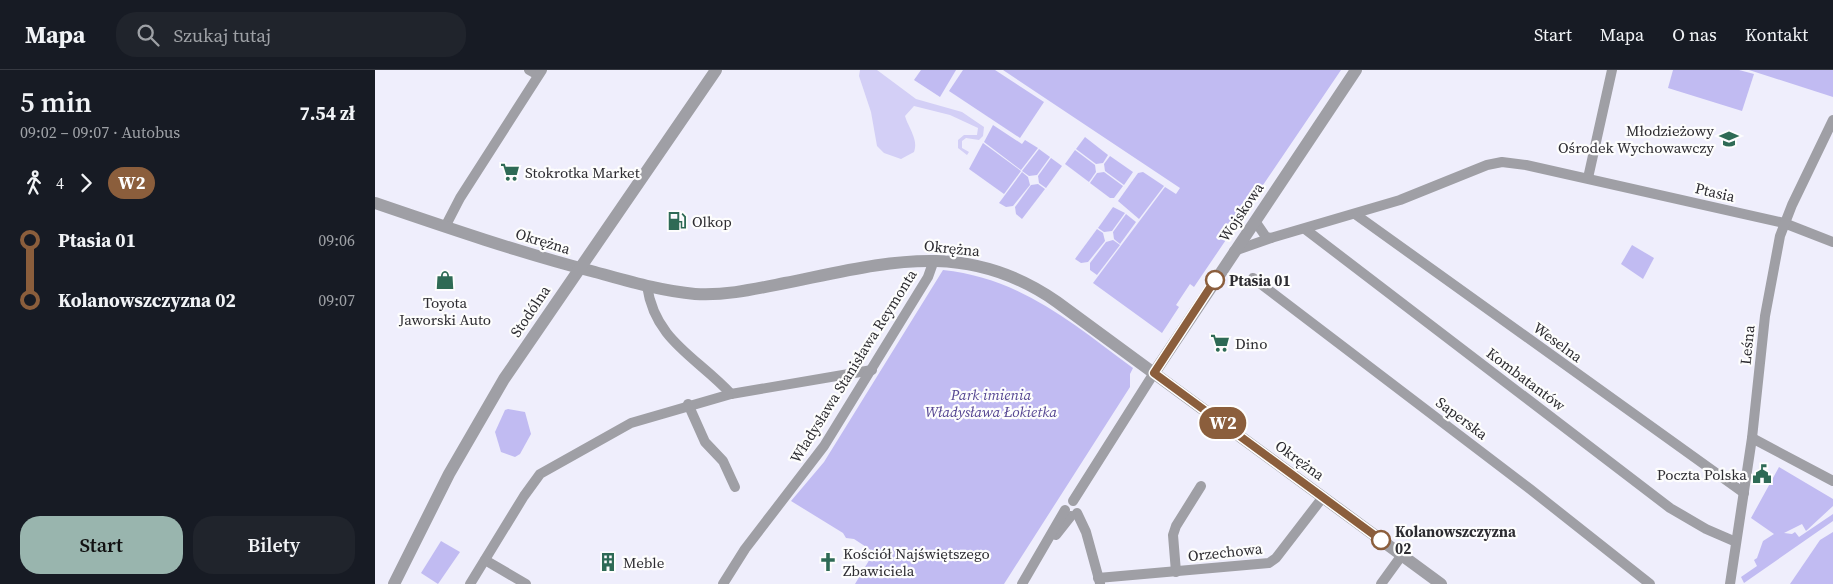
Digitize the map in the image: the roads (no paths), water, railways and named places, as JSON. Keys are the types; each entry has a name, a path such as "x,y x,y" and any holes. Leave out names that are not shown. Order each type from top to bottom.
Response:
{"street":[{"name":"Stodólna","path":"395,584 449,474 489,403 579,268 716,70"},
{"name":"Wojskowa","path":"1154,373 1356,70"},
{"path":"1588,178 1612,70"},
{"path":"445,227 460,198 536,72"},
{"name":"Leśna","path":"1730,584 1744,493 1767,306 1784,223 1833,120"},
{"name":"Ptasia","path":"1355,214 1400,200 1487,165 1502,162 1588,178 1784,223 1833,242"},
{"name":"Okrężna","path":"375,203 445,227 579,268 647,286 695,294 730,293 876,265 935,260 979,266 1031,286 1154,373 1441,584"},
{"path":"1234,251 1271,238 1355,214"},
{"name":"Weselna","path":"1355,214 1744,493"},
{"path":"1255,221 1266,237 1271,238"},
{"name":"Kombatantów","path":"1305,229 1670,508 1706,529 1737,542"},
{"name":"Władysława Stanisława Reymonta","path":"727,583 745,549 824,446 929,276 935,260"},
{"name":"Saperska","path":"1253,278 1650,584"},
{"path":"647,286 650,304 668,337 731,394"},
{"path":"470,584 540,474 631,423 689,404 731,394 871,370"},
{"path":"1022,584 1046,544 1073,509 1093,470 1154,373"},
{"path":"689,404 705,442 723,461 735,487"},
{"path":"1751,438 1833,481"},
{"path":"1176,572 1173,535 1176,526 1201,486"},
{"name":"Orzechowa","path":"1099,581 1269,563 1276,558 1323,497"},
{"path":"1073,509 1083,523 1099,581"},
{"path":"1381,584 1402,555"},
{"path":"485,560 525,584"}],"place":[{"name":"Młodzieżowy Ośrodek Wychowawczy","path":"1729,139"},
{"name":"Stokrotka Market","path":"510,172"},
{"name":"Olkop","path":"677,221"},
{"name":"Toyota Jaworski Auto","path":"445,280"},
{"name":"Ptasia 01","path":"1215,280"},
{"name":"Dino","path":"1220,343"},
{"name":"Poczta Polska","path":"1762,474"},
{"name":"Kolanowszczyzna 02","path":"1381,540"},
{"name":"Meble","path":"608,562"},
{"name":"Kościół Najświętszego Zbawiciela","path":"828,562"}],"park label":[{"name":"Park imienia Władysława Łokietka","path":"991,402"}]}
